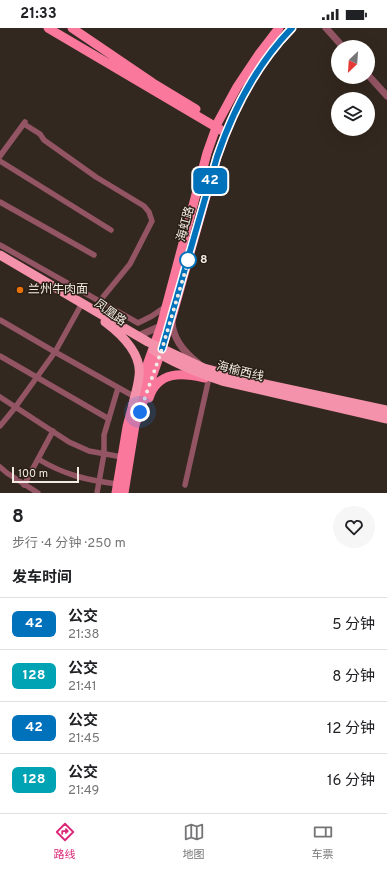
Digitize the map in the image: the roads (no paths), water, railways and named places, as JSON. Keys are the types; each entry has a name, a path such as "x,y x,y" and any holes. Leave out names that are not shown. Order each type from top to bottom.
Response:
{"highway":[{"name":"凤凰路","path":"0,255 98,315 112,327 131,348 138,364 139,375 134,400"},
{"name":"凤凰路","path":"0,261 80,307 138,336 156,348"},
{"name":"海榆西线","path":"98,315 198,373 222,381 387,419"},
{"name":"海榆西线","path":"156,348 204,368 253,382 387,410"}],"main road":[{"path":"48,28 227,130"},
{"path":"72,28 217,125"},
{"name":"海虹路","path":"156,348 207,153 217,125 237,87 254,60 279,28"},
{"name":"海虹路","path":"156,348 172,317 217,157 227,130 249,86 280,40 292,28"},
{"name":"凤凰路","path":"124,493 125,460 134,400 156,348"},
{"name":"凤凰路","path":"117,489 156,348"},
{"path":"125,460 151,393 158,383 166,377 175,374 188,374 222,381"}],"street":[{"path":"326,28 337,40"},
{"path":"375,83 387,96"},
{"path":"0,156 25,122 40,134 44,140 96,177 144,206 149,212 152,221 130,264 103,297 98,315"},
{"path":"0,161 111,230"},
{"path":"0,202 94,255"},
{"path":"0,245 138,323 152,316 166,306"},
{"path":"0,426 55,352 80,307"},
{"path":"172,317 172,330 177,340 191,358 204,368"},
{"path":"0,320 118,388 134,400"},
{"path":"138,336 161,326"},
{"path":"0,356 108,419"},
{"path":"185,485 209,378"},
{"path":"97,493 104,454 104,435 118,388"},
{"path":"0,397 16,406 68,442 89,451 125,460"},
{"path":"24,485 53,431"},
{"path":"38,459 55,470 99,482 117,489"},
{"path":"0,467 24,485 38,493"}],"place":[{"name":"8","path":"188,260"},
{"name":"兰州牛肉面","path":"20,290"}]}
